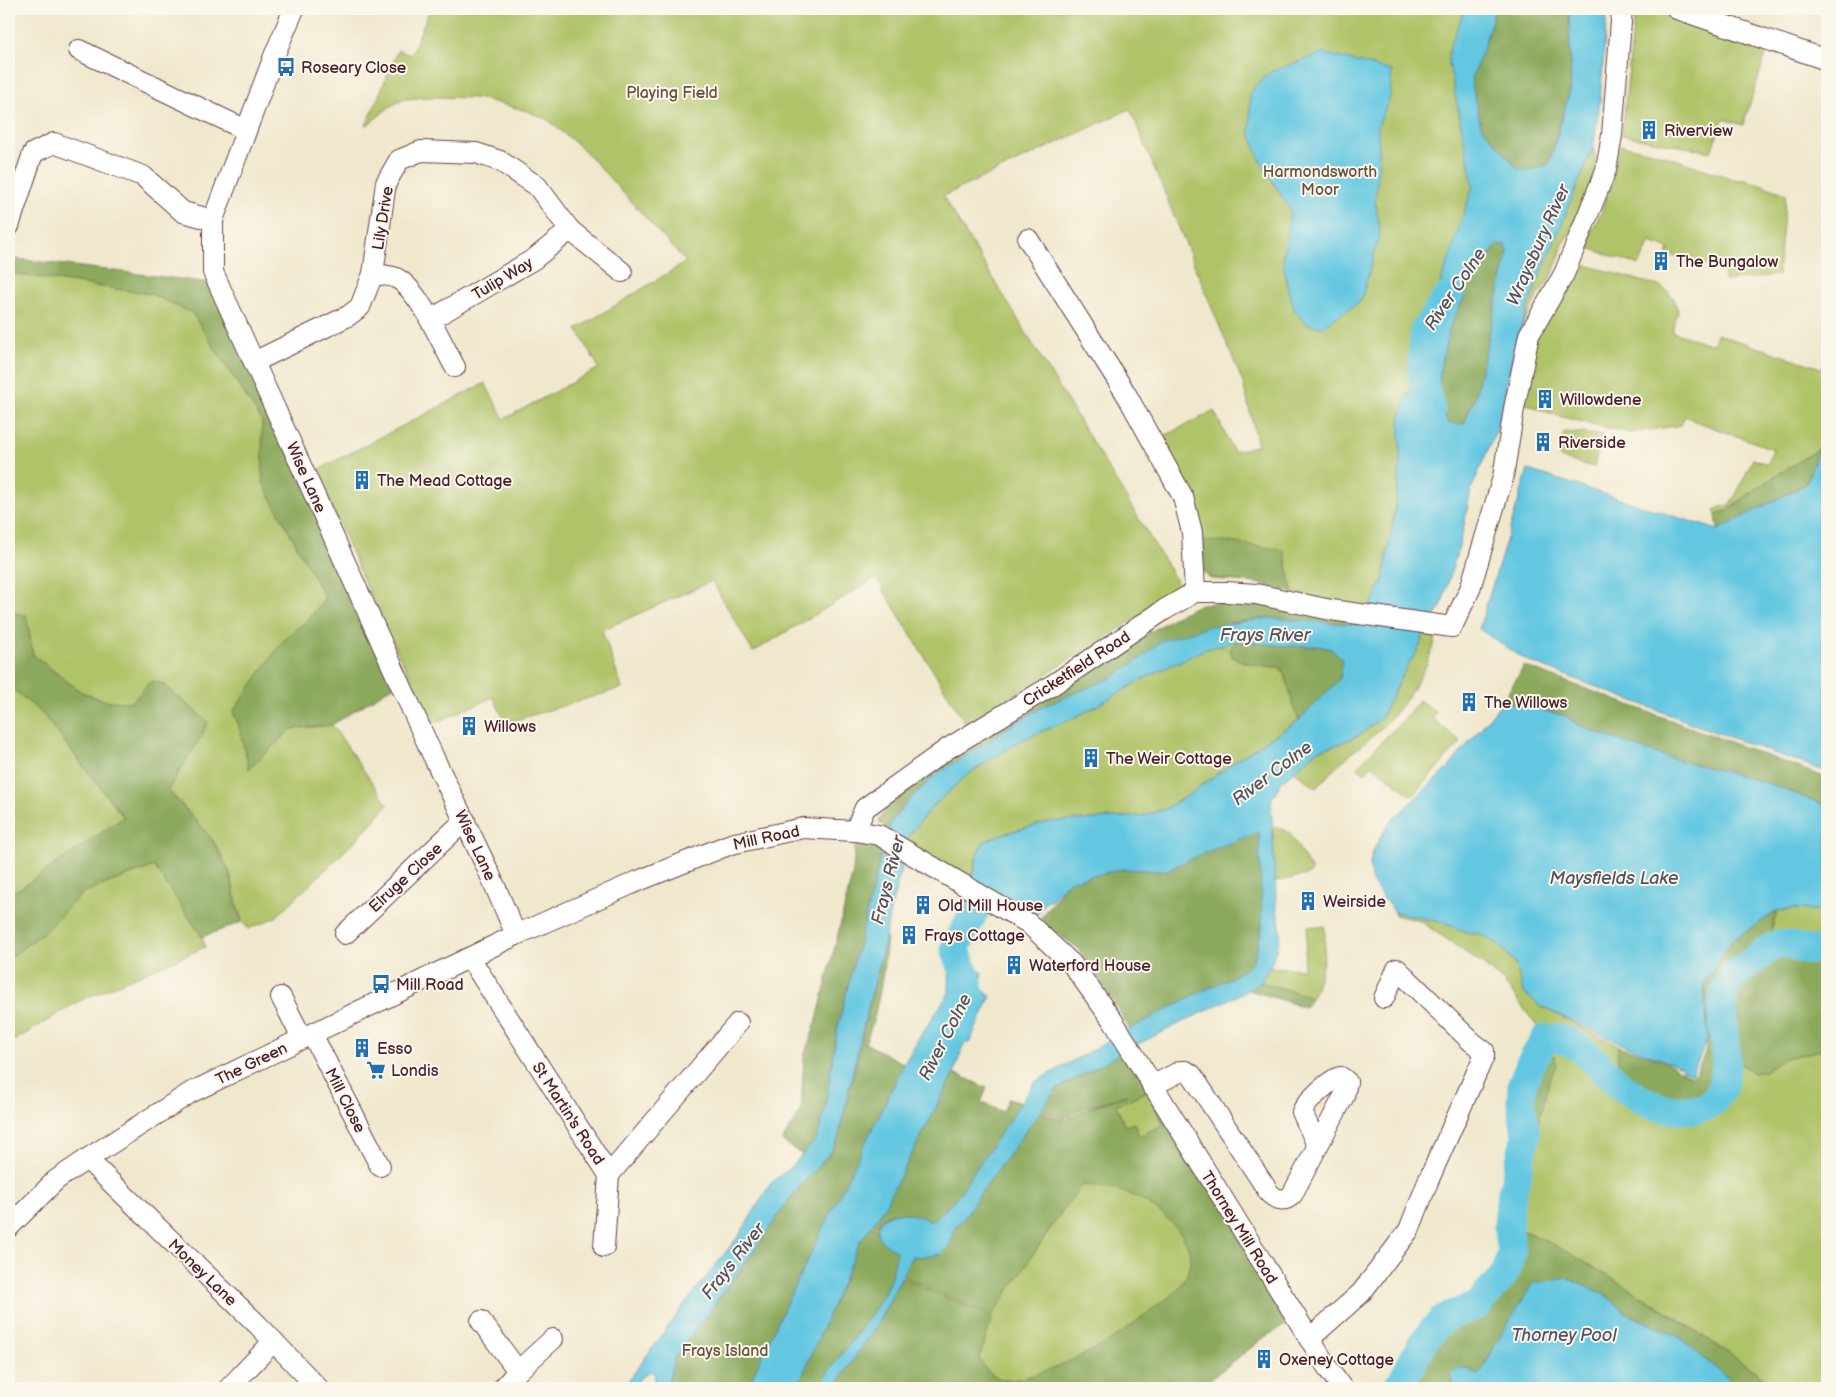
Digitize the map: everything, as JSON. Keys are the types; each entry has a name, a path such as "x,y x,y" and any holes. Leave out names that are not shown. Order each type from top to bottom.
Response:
{"street":[{"name":"Wise Lane","path":"294,9 274,56 212,220 213,272 434,758 465,820 516,936"},
{"path":"1028,239 1125,392 1182,497 1192,532 1195,592 1256,594 1331,610 1452,627 1470,589 1503,476 1529,335 1564,274 1606,170 1612,135 1622,9"},
{"path":"1677,9 1827,60"},
{"path":"79,50 246,130"},
{"path":"9,226 33,153 54,144 143,176 183,212 212,220"},
{"name":"Lily Drive","path":"254,362 348,316 360,307 373,274 386,183 399,160 421,152 476,154 500,161 538,186 570,230 622,272"},
{"name":"Tulip Way","path":"430,320 534,259 570,230"},
{"path":"373,274 390,276 401,281 410,289 430,320 454,367"},
{"name":"Cricketfield Road","path":"855,831 865,808 947,749 1051,686 1164,610 1195,592"},
{"name":"Elruge Close","path":"345,934 465,820"},
{"name":"Mill Road","path":"516,936 638,881 731,844 803,828 855,831"},
{"name":"Thorney Mill Road","path":"855,831 879,835 1028,923 1072,964 1113,1021 1309,1339 1342,1388"},
{"name":"The Green","path":"9,1227 56,1180 190,1093 516,936"},
{"name":"St Martin's Road","path":"470,958 609,1175 738,1023"},
{"path":"1309,1339 1361,1293 1409,1230 1429,1179 1484,1056 1482,1049 1472,1042 1396,969 1384,998"},
{"name":"Mill Close","path":"281,997 307,1036 380,1166"},
{"path":"1152,1086 1181,1071 1186,1071 1192,1075 1270,1194 1275,1198 1282,1200 1292,1195 1317,1144"},
{"name":"Money Lane","path":"87,1159 318,1388"},
{"path":"604,1247 609,1175"},
{"path":"481,1321 518,1371"},
{"path":"503,1388 518,1371 553,1339"},
{"path":"229,1388 273,1342"}],"green space":[{"path":"430,9 1569,9 1445,270 1424,330 1422,373 1413,384 1383,581 1370,609 1293,593 1257,583 1210,579 1204,573 1200,517 1164,436 1214,411 1234,452 1258,445 1243,383 1130,109 943,196 1182,590 966,724 876,578 753,652 712,581 602,630 622,688 506,723 493,697 432,724 367,588 316,471 485,383 504,419 599,368 577,329 686,262 585,151 548,120 527,111 479,98 428,97 406,99 392,105 366,126 398,50 411,55"},
{"path":"1495,9 1569,9 1571,87 1548,164 1532,170 1518,169 1481,126 1471,80 1488,35"},
{"path":"1635,9 1650,10 1767,51 1743,125 1723,119 1711,152 1622,135"},
{"path":"1620,145 1657,153 1733,179 1742,180 1743,178 1786,194 1778,275 1724,281 1723,263 1702,265 1667,254 1669,249 1650,242 1639,265 1588,248 1589,236 1601,213"},
{"path":"1593,148 1597,163 1593,180 1570,232 1563,243 1551,277 1537,297 1519,332 1529,303"},
{"path":"1505,244 1508,252 1475,397 1464,424 1448,423 1439,398 1440,369 1450,325 1476,273 1497,245"},
{"path":"9,258 212,283 395,685 332,725 291,729 249,769 239,726 233,712 280,645 310,618 325,598 263,483 262,421 192,313 151,294 9,273"},
{"path":"1586,265 1662,287 1673,297 1678,311 1672,332 1713,345 1717,334 1827,370 1827,426 1819,448 1736,503 1729,510 1716,515 1714,511 1723,505 1729,506 1753,459 1768,464 1773,449 1685,416 1681,425 1630,433 1558,416 1524,403 1535,337 1569,281 1582,266"},
{"path":"9,273 151,294 192,313 262,421 263,483 325,598 310,618 280,645 233,712 239,726 249,768 291,729 332,725 388,805 351,845 276,917 248,929 241,916 230,874 219,850 204,829 168,790 202,735 207,722 163,684 151,681 132,702 106,701 81,692 33,655 26,615 9,612"},
{"path":"1564,432 1602,435 1594,467 1563,459 1559,455"},
{"path":"1819,448 1806,484 1718,530 1716,515 1729,510 1759,487"},
{"path":"1202,541 1229,542 1284,550 1293,593 1257,583 1208,577 1204,573"},
{"path":"1228,603 1282,606 1364,619 1360,626 1270,618 1234,622 1161,641 1143,657 1111,678 1042,707 988,741 984,736 1179,614 1201,604"},
{"path":"9,612 26,615 33,655 81,692 106,701 132,702 151,681 163,684 208,722 168,790 212,839 230,874 242,922 202,937 154,866 84,892 43,933 9,958 9,893 21,888 124,817 41,712 9,686"},
{"path":"1426,628 1437,629 1430,656 1407,698 1388,721 1342,761 1316,788 1293,770 1318,750 1339,744 1359,735 1381,718"},
{"path":"1238,641 1286,646 1299,720 1165,809 1141,816 1047,822 1003,834 985,841 978,852 970,882 906,839 931,808 967,775 1020,741 1082,714 1149,676 1206,649"},
{"path":"1238,641 1286,646 1318,646 1331,649 1342,659 1340,679 1299,720 1281,668 1247,663 1233,658 1230,649"},
{"path":"1524,666 1827,778 1827,806 1765,782 1663,756 1597,733 1575,723 1566,716 1503,701"},
{"path":"9,686 41,712 124,818 21,888 9,893"},
{"path":"1419,700 1436,712 1432,718 1461,742 1412,796 1372,765 1365,773 1357,767 1405,718"},
{"path":"984,736 988,741 933,778 929,772"},
{"path":"929,772 933,778 902,808 889,829 880,823 879,819 886,808"},
{"path":"1277,827 1289,832 1312,871 1310,874 1275,882 1273,828"},
{"path":"1259,831 1262,917 1258,950 1253,960 1242,971 1228,980 1198,993 1130,1029 1099,978 1077,947 1038,921 1069,881 1123,869 1165,871"},
{"path":"855,846 883,849 837,1030 825,1108 817,1139 803,1155 782,1141 801,1111 804,1056 817,1020 853,872"},
{"path":"155,866 202,937 205,947 79,1001 9,1044 9,958 43,933 84,892"},
{"path":"1793,909 1827,911 1827,945 1812,947 1779,941 1767,946 1777,911"},
{"path":"1777,911 1767,946 1730,974 1724,986 1720,1002 1722,1047 1719,1080 1713,1090 1703,1102 1690,1104 1669,1103 1633,1092 1619,1065 1618,1046 1658,1059 1692,1076 1697,1071 1705,1053 1708,1038 1705,984 1731,941"},
{"path":"1395,912 1440,922 1466,932 1480,934 1499,945 1515,963 1524,993 1540,1006 1618,1046 1619,1065 1633,1092 1581,1043 1565,1035 1542,1033 1504,982 1481,963 1420,921 1395,915"},
{"path":"1308,926 1325,927 1323,963 1312,997 1260,982 1269,967 1303,969"},
{"name":"Frays Island","path":"885,938 887,939 880,992 874,1018 865,1043 904,1064 747,1388 667,1388 674,1359 788,1201 829,1154 838,1139"},
{"path":"1772,953 1827,954 1827,1049 1785,1058 1765,1071 1753,1073 1734,1059 1729,1063 1726,1004 1731,983 1736,976"},
{"path":"1260,982 1312,997 1305,1007 1248,990"},
{"path":"1557,1040 1574,1047 1582,1053 1616,1086 1636,1100 1658,1109 1687,1113 1708,1109 1718,1101 1727,1083 1729,1063 1734,1059 1765,1070 1785,1058 1827,1049 1827,1388 1779,1388 1673,1315 1586,1263 1532,1234 1514,1228 1515,1200 1528,1140 1540,1063 1548,1041"},
{"path":"865,1043 904,1064 954,1073 987,1088 981,1102 1003,1112 1009,1098 1060,1120 1066,1120 1086,1109 1146,1088 1295,1320 1266,1336 1199,1388 667,1388 798,1189 829,1154 838,1139 860,1045"},
{"path":"1128,1049 1295,1320 1266,1336 1199,1388 834,1388 877,1325 901,1278 992,1318 979,1359 989,1372 1004,1380 1013,1380 1042,1372 1104,1344 1170,1297 1179,1288 1188,1273 1191,1261 1184,1239 1168,1219 1147,1203 1121,1191 1082,1185 1067,1204 992,1316 902,1276 912,1256 924,1257 952,1238 955,1226 962,1221 1039,1112 1060,1120 1066,1120 1086,1109 1127,1095 1086,1107 1065,1118 1060,1118 1041,1110 1056,1090","holes":["1148,1091 1163,1125 1139,1136 1134,1123 1125,1126 1116,1105"]},
{"path":"1545,1053 1554,1056 1556,1066 1549,1082 1536,1132 1529,1134 1528,1082 1534,1066"},
{"path":"954,1073 987,1088 981,1102 1003,1112 1009,1098 1021,1104 959,1194 942,1213 931,1221 910,1214 895,1213 883,1219 878,1225 873,1223 881,1213"},
{"path":"871,1226 877,1228 878,1235 897,1250 893,1270 886,1288 866,1323 829,1371 819,1388 797,1388 860,1241"},
{"path":"1514,1228 1577,1257 1676,1318 1779,1388 1735,1388 1732,1382 1679,1337 1628,1314 1607,1296 1495,1345 1479,1375 1465,1368 1451,1379 1454,1385 1449,1388 1404,1388 1420,1355 1436,1333 1447,1323 1475,1310 1485,1303 1492,1281 1502,1269 1508,1255 1510,1229"}],"water":[{"path":"1465,9 1495,9 1471,80 1481,126 1518,169 1532,170 1549,164 1571,87 1569,9 1607,9 1600,102 1593,148 1529,303 1515,346 1497,428 1471,490 1462,535 1441,607 1426,628 1419,648 1405,670 1381,718 1359,735 1339,744 1318,750 1282,781 1271,800 1276,902 1280,937 1272,962 1266,973 1260,982 1248,990 1128,1049 1056,1090 962,1221 955,1226 950,1245 941,1254 924,1257 912,1256 877,1325 834,1388 819,1388 829,1371 877,1306 893,1271 896,1251 885,1243 877,1233 877,1228 882,1219 892,1214 901,1213 931,1221 942,1213 959,1194 1035,1082 1130,1029 1232,977 1246,968 1254,959 1262,928 1259,832 1206,852 1165,871 1123,869 1069,881 1052,899 1046,901 1034,919 972,882 978,852 985,841 1047,822 1141,816 1165,809 1299,720 1340,679 1342,659 1331,649 1318,646 1286,646 1238,641 1206,649 1149,676 1082,714 1020,741 967,775 931,808 906,839 903,863 889,915 884,946 861,1035 838,1139 829,1154 788,1201 674,1359 667,1388 653,1388 655,1374 650,1371 641,1377 633,1388 623,1388 740,1234 771,1183 790,1168 817,1139 825,1108 837,1030 882,852 891,822 913,796 938,773 1006,729 1042,707 1111,678 1143,657 1161,641 1210,626 1270,618 1360,625 1383,581 1396,503 1400,464 1400,416 1413,384 1422,373 1425,330 1473,186 1448,58 1450,46","holes":["1505,244 1508,252 1475,397 1464,424 1448,423 1439,398 1440,369 1450,326 1476,273 1497,245"]},
{"path":"1323,53 1392,71 1390,97 1378,126 1379,164 1375,201 1380,233 1361,301 1322,327 1307,324 1295,311 1288,290 1283,259 1290,210 1260,160 1250,133 1250,95 1255,86 1270,72"},
{"path":"1827,426 1827,772 1528,661 1479,629 1528,470 1718,530 1806,484"},
{"name":"Maysfields Lake","path":"1503,701 1566,716 1575,723 1597,733 1663,756 1765,782 1827,806 1827,911 1793,909 1777,911 1731,941 1704,985 1708,1038 1692,1074 1682,1070 1682,1067 1617,1042 1540,1006 1524,993 1515,963 1499,945 1480,934 1466,932 1440,922 1395,912 1371,880 1370,862 1373,851 1388,824 1449,767"},
{"path":"950,942 962,949 962,960 983,973 980,985 991,996 969,1043 964,1043 954,1073 881,1213 860,1241 797,1388 747,1388 904,1064 949,993"},
{"name":"Thorney Pool","path":"1569,1278 1607,1296 1628,1314 1679,1337 1732,1382 1735,1388 1461,1388 1454,1385 1450,1375 1457,1370 1464,1369 1479,1375 1533,1283"}],"waterway":[{"name":"River Colne","path":"1431,411 1422,373 1424,331 1448,296"},
{"name":"River Colne","path":"968,982 955,948 988,886 1004,882"},
{"path":"1557,1038 1580,1048 1618,1083 1633,1095 1650,1104 1678,1110 1701,1108 1717,1097 1724,1083 1726,1067 1722,1014 1723,997 1730,980 1775,945 1786,944 1811,950 1827,949"},
{"path":"1546,1038 1557,1038"},
{"path":"1398,1388 1423,1342 1440,1322 1449,1316 1477,1306 1504,1275 1512,1252 1508,1226 1510,1202 1526,1136 1521,1103 1522,1084 1530,1064 1546,1038"}],"place":[{"name":"Roseary Close","path":"286,67"},
{"name":"Riverview","path":"1649,130"},
{"name":"The Bungalow","path":"1661,261"},
{"name":"Willowdene","path":"1545,399"},
{"name":"Riverside","path":"1543,442"},
{"name":"The Mead Cottage","path":"362,480"},
{"name":"The Willows","path":"1469,702"},
{"name":"Willows","path":"469,726"},
{"name":"The Weir Cottage","path":"1091,758"},
{"name":"Weirside","path":"1308,901"},
{"name":"Old Mill House","path":"923,905"},
{"name":"Frays Cottage","path":"909,935"},
{"name":"Waterford House","path":"1014,965"},
{"name":"Mill Road","path":"381,984"},
{"name":"Esso","path":"362,1048"},
{"name":"Londis","path":"376,1070"},
{"name":"Oxeney Cottage","path":"1264,1359"}],"park label":[{"name":"Playing Field","path":"672,92"},
{"name":"Harmondsworth Moor","path":"1320,180"}],"water label":[{"name":"Wraysbury River","path":"1538,245"},
{"name":"Frays River","path":"1265,635"},
{"name":"Frays River","path":"888,880"},
{"name":"Frays River","path":"733,1261"}]}
